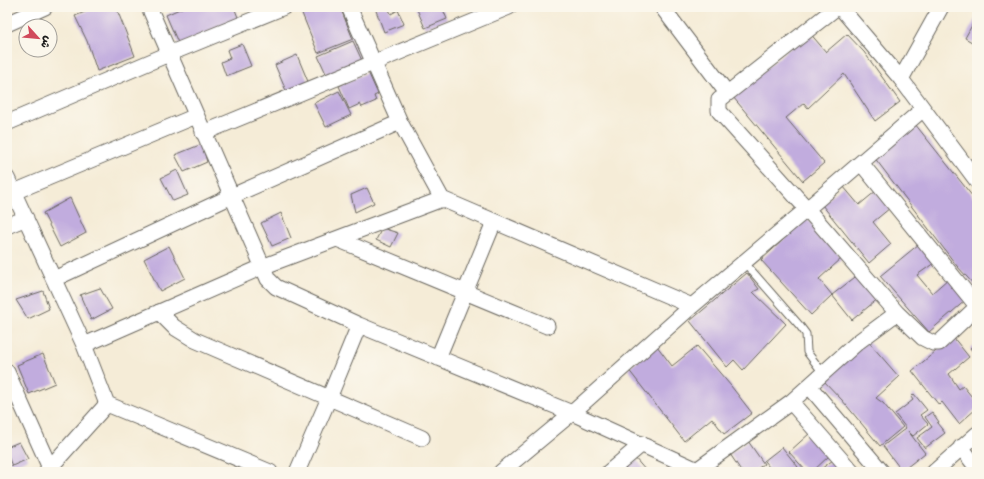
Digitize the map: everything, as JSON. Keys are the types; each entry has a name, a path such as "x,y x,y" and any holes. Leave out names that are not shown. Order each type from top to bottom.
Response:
{"street":[{"path":"7,24 45,7"},
{"path":"149,7 171,53 203,133 262,267 268,279 276,287 359,325 572,413 700,471 791,402 858,342 897,313"},
{"path":"7,124 171,53 284,7"},
{"path":"349,7 400,122 442,199 692,306"},
{"path":"203,133 374,64 509,7"},
{"path":"662,7 727,93"},
{"path":"861,163 977,307 940,343 933,343 923,338 897,313 807,209 719,111 719,100 839,7 901,79 922,110 977,181"},
{"path":"901,79 941,7"},
{"path":"501,472 572,413 692,306 922,110"},
{"path":"14,192 196,116"},
{"path":"54,279 232,196 400,122"},
{"path":"7,178 84,345 107,404 270,472"},
{"path":"84,345 262,267 442,199"},
{"path":"7,226 26,218"},
{"path":"438,358 494,222"},
{"path":"337,239 547,326"},
{"path":"159,312 174,327 195,340 422,438"},
{"path":"297,472 359,325"},
{"path":"7,372 48,470 107,404"},
{"path":"809,386 882,472"},
{"path":"791,402 852,472"},
{"path":"934,472 977,434"},
{"path":"609,472 642,444"},
{"path":"961,447 977,468"}],"lane":[{"path":"744,262 806,334 807,352 823,373"}],"building":[{"path":"97,7 116,7 135,56 97,71 87,41 75,16"},
{"path":"184,7 234,7 239,20 179,45 166,15"},
{"path":"311,7 340,7 353,39 318,53 301,11"},
{"path":"388,7 391,14 398,10 404,24 384,32 375,8"},
{"path":"416,7 442,7 447,19 425,28"},
{"path":"977,16 977,45 965,38"},
{"path":"809,32 826,52 847,34 864,52 900,102 875,121 844,74 808,108 804,103 786,118 824,163 803,181 733,97"},
{"path":"353,41 364,65 329,80 318,56"},
{"path":"242,44 251,66 226,76 221,62 230,58 227,50"},
{"path":"297,55 309,84 287,93 275,65"},
{"path":"368,72 378,94 374,96 376,101 362,107 360,104 349,109 339,86"},
{"path":"339,91 351,115 326,127 314,103"},
{"path":"915,124 977,202 977,288 957,266 874,157"},
{"path":"202,144 207,162 184,172 175,155"},
{"path":"177,170 188,195 173,201 161,178"},
{"path":"843,186 859,205 876,191 890,208 873,222 891,244 869,263 822,205"},
{"path":"367,188 374,203 355,212 351,195"},
{"path":"70,198 86,233 60,247 43,213"},
{"path":"281,213 291,238 272,246 261,223"},
{"path":"807,218 842,258 819,279 832,295 811,315 761,260"},
{"path":"382,228 398,233 391,247 376,240"},
{"path":"919,244 934,263 917,275 932,293 949,278 967,299 929,332 880,276"},
{"path":"169,246 185,278 160,291 144,259"},
{"path":"747,273 759,289 753,292 786,324 743,370 734,360 727,367 690,321"},
{"path":"859,274 879,298 852,320 832,295"},
{"path":"100,288 112,309 91,320 80,295"},
{"path":"43,291 49,309 28,319 16,300"},
{"path":"953,337 969,357 949,374 959,389 963,386 977,403 977,408 959,424 942,402 939,405 912,371"},
{"path":"867,340 899,377 876,398 883,403 903,427 880,446 842,400 823,380"},
{"path":"977,343 977,357 970,348"},
{"path":"657,346 672,366 697,346 752,413 724,434 712,418 684,441 628,369"},
{"path":"43,354 55,383 29,394 17,365"},
{"path":"914,394 927,410 920,415 928,424 913,436 908,431 925,453 902,471 883,446 906,428 895,414 913,400 911,397"},
{"path":"932,412 939,422 937,423 945,433 925,448 917,438 932,427 925,417"},
{"path":"810,433 830,455 812,472 807,472 789,452"},
{"path":"748,441 764,464 753,472 742,472 730,454"},
{"path":"19,442 28,459 12,466 7,454 7,447"},
{"path":"782,447 798,467 792,472 763,472 769,467 764,461"},
{"path":"634,457 647,472 616,472"},
{"path":"833,460 842,472 817,472"}]}
